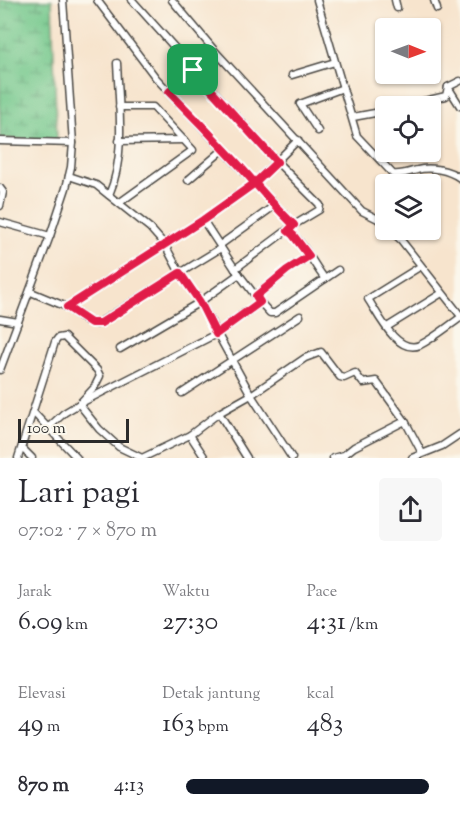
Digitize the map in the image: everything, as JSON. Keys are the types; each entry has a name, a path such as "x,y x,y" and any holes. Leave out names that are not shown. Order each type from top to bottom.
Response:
{"street":[{"path":"0,370 31,292 69,176 73,143 63,1 71,0"},
{"path":"97,0 169,92 294,225"},
{"path":"120,349 200,302 294,225 319,210 320,205 277,162 132,0"},
{"path":"172,0 214,50 362,211 375,218"},
{"path":"317,0 357,136 393,174 426,169 446,171 460,178"},
{"path":"395,0 397,8"},
{"path":"434,0 437,9"},
{"path":"169,92 214,50"},
{"path":"292,75 335,62"},
{"path":"109,195 115,181 119,141 117,63"},
{"path":"448,87 460,81"},
{"path":"448,87 460,106"},
{"path":"441,97 446,96 448,87"},
{"path":"318,131 300,104 343,88"},
{"path":"118,203 192,150 153,107 119,107"},
{"path":"353,117 375,113"},
{"path":"119,141 184,140"},
{"path":"67,307 203,220 255,183 298,140"},
{"path":"0,141 73,143"},
{"path":"188,180 225,149"},
{"path":"69,176 96,185 150,228 165,245 180,273 200,302 251,395 292,458"},
{"path":"0,188 3,192 0,206"},
{"path":"31,292 67,307 91,323 101,323 221,247 274,206"},
{"path":"203,220 268,312 275,313 338,270"},
{"path":"0,222 50,236"},
{"path":"288,231 325,279"},
{"path":"401,240 460,317 418,346 406,345 397,341 368,299 421,267"},
{"path":"256,296 287,270 309,256"},
{"path":"387,327 442,293"},
{"path":"49,427 64,413 79,404 216,334 260,302"},
{"path":"183,393 300,316"},
{"path":"0,319 18,322"},
{"path":"18,458 58,338 69,341 100,376 94,388 79,404"},
{"path":"79,404 99,429 119,447 142,458 149,457 190,435 219,413 251,395 305,358 321,352 340,377 355,374 363,383 376,381 405,421 422,453"},
{"path":"33,412 77,458"},
{"path":"219,413 247,458"},
{"path":"333,458 344,455 354,447 405,421"},
{"path":"412,458 442,446 460,434"},
{"path":"190,435 205,458"},
{"path":"22,448 32,458"},
{"path":"162,450 168,458"}],"green space":[{"path":"0,0 52,0 57,142 0,138"}],"route":[{"path":"193,70 169,92 225,149 255,183 274,206 294,225 288,231 309,256 287,270 256,296 260,302 216,334 200,302 180,273 101,323 91,323 67,307 203,220 255,183 277,162 193,70"}]}
